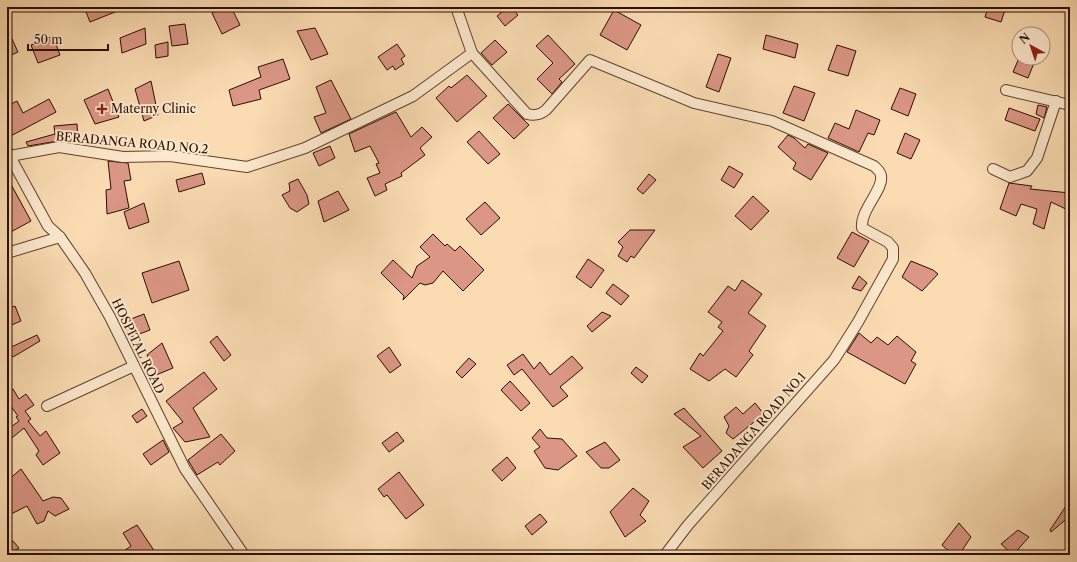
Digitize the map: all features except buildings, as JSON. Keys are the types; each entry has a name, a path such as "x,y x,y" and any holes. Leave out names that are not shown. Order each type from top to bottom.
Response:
{"street":[{"path":"456,7 472,53"},
{"name":"BERADANGA ROAD NO.2","path":"8,153 59,147 123,157 170,156 247,167 305,148 413,96 472,53"},
{"name":"BERADANGA ROAD NO.1","path":"472,53 527,114 533,116 541,114 546,110 590,60 694,103 772,121 874,166 881,173 881,183 865,212 862,228 888,242 893,248 893,259 858,322 834,360 693,520 665,555"},
{"path":"1006,90 1070,105"},
{"path":"993,169 1010,177 1027,171 1037,158 1056,101"},
{"name":"HOSPITAL ROAD","path":"8,153 48,226 60,237 86,273 110,317 185,469 244,555"},
{"path":"7,253 60,237"},
{"path":"46,406 134,366"}],"place":[{"name":"Materny Clinic","path":"102,109"}]}
